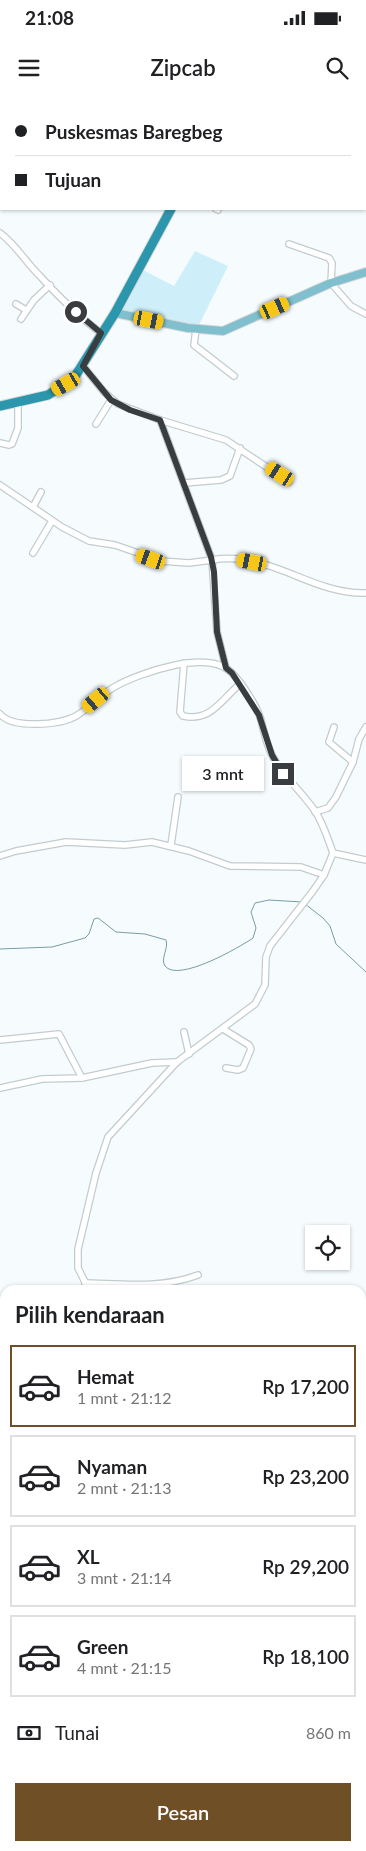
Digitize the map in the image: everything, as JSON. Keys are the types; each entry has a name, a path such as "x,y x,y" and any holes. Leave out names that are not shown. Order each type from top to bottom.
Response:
{"highway":[{"path":"0,406 48,395 66,384 83,366 170,210"}],"main road":[{"path":"114,313 196,329 228,330 331,283 366,272"}],"street":[{"path":"0,233 12,242 76,312 101,333"},
{"path":"289,244 329,258 332,262 331,283 351,306 366,314"},
{"path":"21,319 26,310 50,285"},
{"path":"16,304 26,310"},
{"path":"196,329 194,345 234,376"},
{"path":"83,366 111,400 130,410 226,440 289,482"},
{"path":"96,424 111,400"},
{"path":"0,443 12,444 18,428 18,403"},
{"path":"113,1285 85,1283 77,1264 80,1239 105,1143 116,1127 139,1106 177,1062 250,1009 259,998 265,985 267,951 324,875 333,853 315,812 283,774 272,755 259,715 240,684 226,668 217,632 212,560 160,420"},
{"path":"184,484 221,480 230,476 240,448"},
{"path":"0,485 52,521 89,541 121,547 151,559 174,562 239,559 279,568 333,590 366,593"},
{"path":"33,507 41,492"},
{"path":"33,553 52,521"},
{"path":"0,714 4,719 15,723 38,723 70,719 115,687 152,671 184,664 213,664 226,668"},
{"path":"184,664 180,712 183,716 200,717 212,712 221,700 240,684"},
{"path":"334,727 328,741 353,762"},
{"path":"315,812 328,808 336,797 353,762 359,739 366,727"},
{"path":"171,845 178,797"},
{"path":"0,856 16,851 74,841 125,845 152,842 171,845 230,866 301,867 324,875"},
{"path":"333,853 366,860"},
{"path":"223,1029 249,1045 251,1049 244,1068 238,1070 226,1068"},
{"path":"184,1032 185,1046 189,1054"},
{"path":"0,1040 59,1034 82,1078"},
{"path":"0,1088 42,1079 82,1078 152,1062 167,1060 177,1062"},
{"path":"158,1285 176,1283 198,1275"}],"shaded area":[{"path":"195,251 228,266 198,327 123,310 121,307 141,269 174,286"}],"waterway":[{"path":"0,949 52,947 85,938 89,934 94,919 98,918 116,932 145,934 166,940 163,960 165,966 172,970 182,970 209,962 236,949 253,938 256,928 251,912 255,903 269,900 302,902"},
{"path":"305,904 323,918 330,926 336,944 366,972"}],"route":[{"path":"76,312 101,333 83,366 111,400 130,410 160,420 170,450 175,458 196,512 211,557 217,632 226,668 232,673 249,697 259,715 272,755 283,774"}]}
